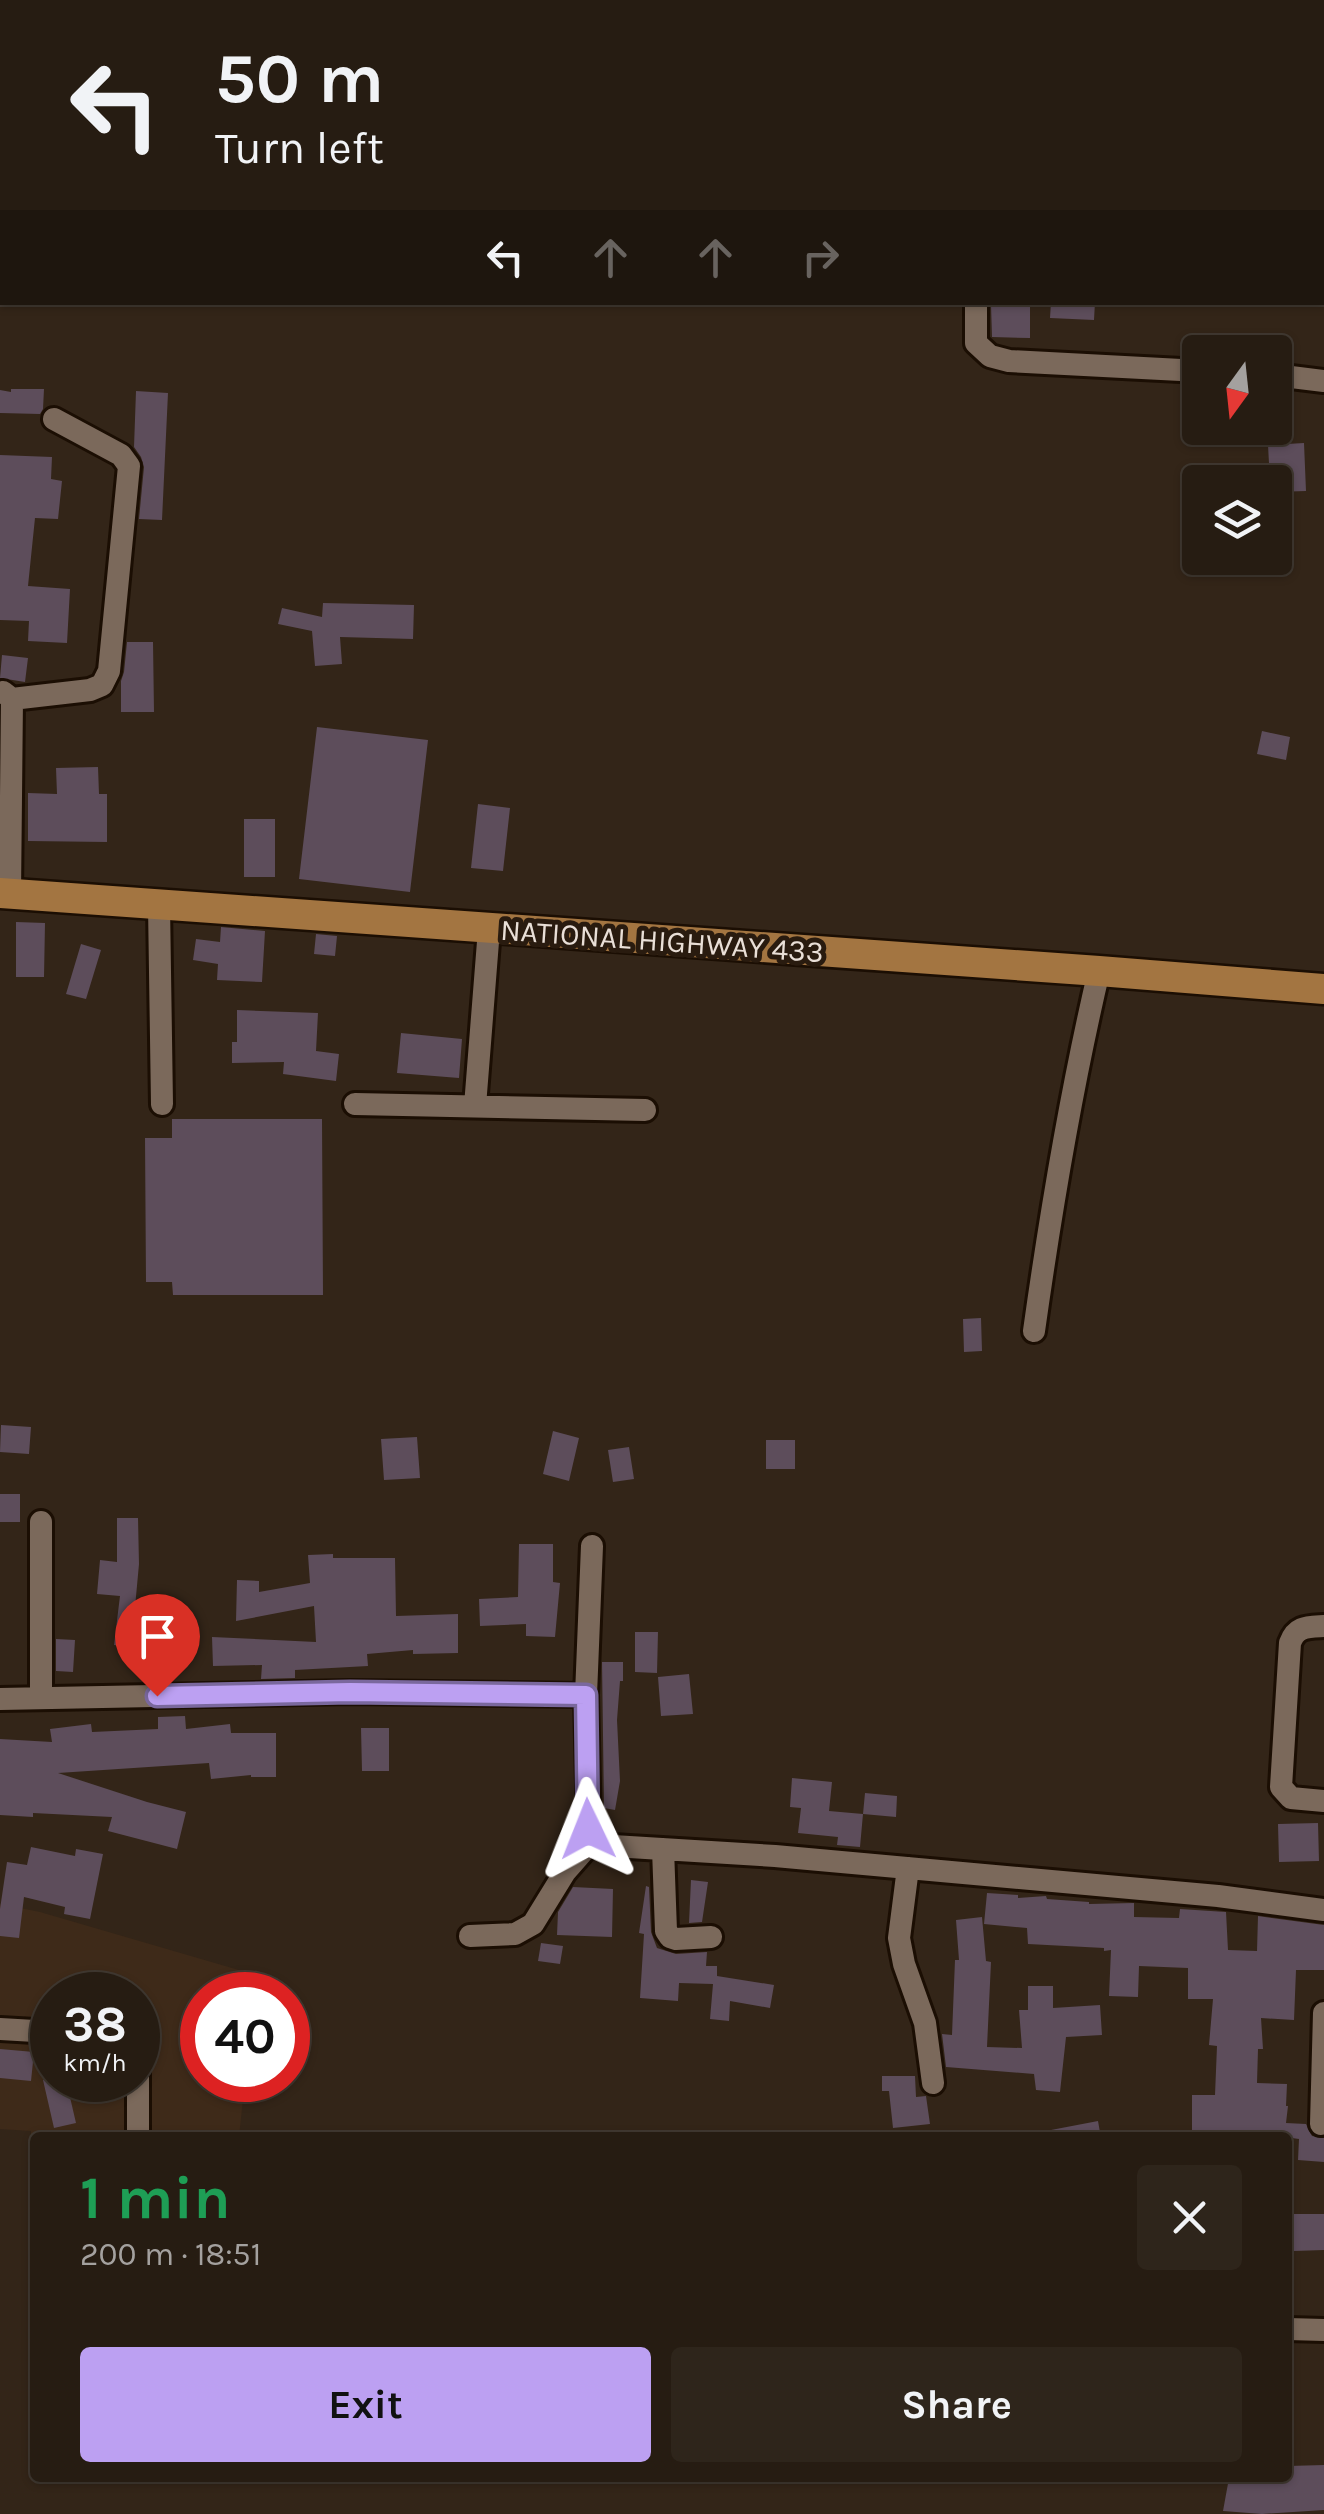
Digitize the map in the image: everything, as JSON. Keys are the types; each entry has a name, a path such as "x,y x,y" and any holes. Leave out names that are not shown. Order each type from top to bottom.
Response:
{"main road":[{"name":"NATIONAL HIGHWAY 433","path":"5,893 1324,989"}],"street":[{"path":"976,305 976,343 990,356 1009,361 1182,370"},
{"path":"1292,377 1324,381"},
{"path":"5,893 6,694 90,690 102,685 109,671 129,466 121,455 54,419"},
{"path":"159,905 162,1104"},
{"path":"475,1106 489,929"},
{"path":"1034,1331 1050,1216 1098,970"},
{"path":"355,1104 645,1110"},
{"path":"41,1522 41,1698"},
{"path":"592,1546 586,1695 588,1829 594,1839 613,1846 775,1856 1218,1896 1324,1910"},
{"path":"1324,1626 1296,1630 1290,1643 1280,1787 1291,1798 1324,1801"},
{"path":"0,1698 350,1692 586,1695"},
{"path":"470,1936 515,1934 533,1924 565,1872 594,1839"},
{"path":"663,1849 666,1931 676,1939 712,1938"},
{"path":"908,1868 899,1938 925,2022 933,2083"},
{"path":"1321,2124 1324,2014"},
{"path":"0,2029 30,2031"},
{"path":"138,2102 138,2132"},
{"path":"1292,2330 1324,2330"}],"shaded area":[{"path":"0,1904 246,1972 180,1972 180,2102 243,2102 240,2132 0,2129"},
{"path":"30,2181 30,2280 28,2280"}],"building":[{"path":"991,305 1030,306 1030,338 992,337"},
{"path":"1051,305 1095,305 1094,320 1050,318"},
{"path":"44,389 40,414 0,413 0,390"},
{"path":"136,391 168,393 162,520 139,519 144,467 134,447"},
{"path":"1304,443 1306,491 1292,491 1292,465 1269,465 1268,445"},
{"path":"0,455 52,457 51,479 62,481 58,519 35,518 28,586 70,589 67,643 28,641 29,621 0,620"},
{"path":"323,603 414,605 413,639 340,637 342,664 315,666 312,631 278,624 282,608 322,617"},
{"path":"127,642 153,642 154,712 121,712"},
{"path":"2,655 28,658 25,682 0,678"},
{"path":"317,727 428,740 410,892 299,879"},
{"path":"1262,731 1290,737 1286,760 1257,754"},
{"path":"98,767 99,794 107,794 107,842 28,841 28,793 57,794 56,768"},
{"path":"478,804 510,808 503,871 471,868"},
{"path":"244,819 275,819 275,877 244,877"},
{"path":"16,922 45,923 44,977 16,977"},
{"path":"221,927 265,931 262,982 217,980 218,964 193,960 196,939 220,942"},
{"path":"316,934 337,936 335,956 314,954"},
{"path":"81,944 101,950 86,999 66,994"},
{"path":"237,1010 318,1013 316,1051 339,1054 336,1081 283,1074 284,1062 232,1063 232,1042 237,1042"},
{"path":"401,1033 462,1039 459,1078 397,1073"},
{"path":"172,1119 322,1119 323,1295 173,1295 172,1282 146,1282 145,1138 172,1138"},
{"path":"981,1318 982,1351 964,1352 963,1319"},
{"path":"1,1425 31,1427 29,1454 0,1452"},
{"path":"553,1431 579,1438 569,1481 543,1474"},
{"path":"417,1437 420,1478 384,1480 381,1439"},
{"path":"766,1440 795,1440 795,1469 766,1469"},
{"path":"629,1447 634,1479 613,1482 608,1450"},
{"path":"0,1494 20,1494 20,1522 0,1522"},
{"path":"117,1518 138,1518 134,1618 146,1620 142,1649 114,1645 120,1596 97,1594 100,1560 117,1562"},
{"path":"519,1544 553,1544 553,1582 560,1583 555,1637 526,1636 526,1624 480,1626 479,1599 518,1597"},
{"path":"333,1554 333,1558 395,1558 396,1616 458,1614 458,1653 413,1654 413,1650 367,1654 368,1666 295,1670 295,1678 261,1679 262,1665 213,1666 212,1637 316,1642 314,1606 236,1621 237,1580 259,1581 259,1592 310,1583 308,1555"},
{"path":"635,1632 658,1632 657,1673 635,1672"},
{"path":"56,1639 75,1640 73,1672 56,1671"},
{"path":"602,1662 623,1662 617,1720 620,1781 615,1810 604,1808"},
{"path":"689,1674 693,1714 661,1716 658,1677"},
{"path":"185,1716 186,1729 230,1724 231,1733 276,1733 276,1777 211,1779 209,1763 58,1773 186,1812 177,1849 108,1831 112,1817 0,1815 0,1739 52,1742 50,1729 91,1724 92,1732 158,1729 158,1717"},
{"path":"361,1728 389,1728 389,1771 362,1771"},
{"path":"792,1778 832,1782 829,1811 863,1814 860,1847 837,1845 838,1837 798,1833 801,1808 790,1807"},
{"path":"865,1793 897,1796 896,1817 863,1814"},
{"path":"1318,1823 1319,1861 1279,1862 1278,1824"},
{"path":"31,1847 75,1856 76,1849 103,1854 90,1919 64,1914 65,1907 24,1897 19,1938 0,1936 7,1862 27,1865"},
{"path":"691,1880 708,1882 702,1922 689,1923"},
{"path":"646,1886 651,1932 657,1948 676,1954 707,1952 706,1966 717,1966 717,1976 774,1985 770,2008 730,2001 729,2021 710,2019 713,1984 679,1983 678,2001 640,1998 644,1934 639,1933"},
{"path":"573,1887 613,1889 612,1937 557,1935 558,1912"},
{"path":"987,1893 1018,1898 1046,1896 1089,1904 1134,1903 1134,1917 1179,1918 1180,1909 1226,1912 1228,1950 1257,1951 1258,1916 1324,1925 1324,1970 1296,1970 1294,2020 1261,2018 1263,2049 1258,2049 1257,2083 1287,2084 1286,2123 1306,2124 1312,2136 1324,2138 1324,2162 1298,2160 1299,2139 1292,2138 1292,2132 1192,2132 1192,2095 1215,2095 1217,2046 1209,2045 1213,1999 1188,1999 1188,1968 1139,1966 1138,1997 1109,1996 1111,1950 1028,1944 1027,1928 984,1924"},
{"path":"982,1917 986,1961 991,1962 987,2047 1022,2048 1019,2010 1028,2010 1028,1986 1053,1986 1053,2008 1100,2005 1102,2035 1066,2037 1060,2092 1036,2090 1034,2074 946,2067 942,2034 952,2035 955,1960 959,1960 956,1920"},
{"path":"541,1943 563,1946 560,1964 538,1961"},
{"path":"0,2049 30,2052 30,2081 0,2078"},
{"path":"882,2076 915,2076 916,2097 926,2096 930,2124 893,2128 889,2091 882,2091"},
{"path":"48,2102 71,2102 76,2123 54,2128"},
{"path":"1098,2121 1100,2132 1051,2132"},
{"path":"1293,2214 1324,2214 1324,2250 1294,2251"},
{"path":"1324,2465 1324,2510 1262,2514 1223,2511 1228,2482 1292,2482 1292,2466"}],"route":[{"path":"157,1696 350,1692 586,1695 588,1829"}]}
